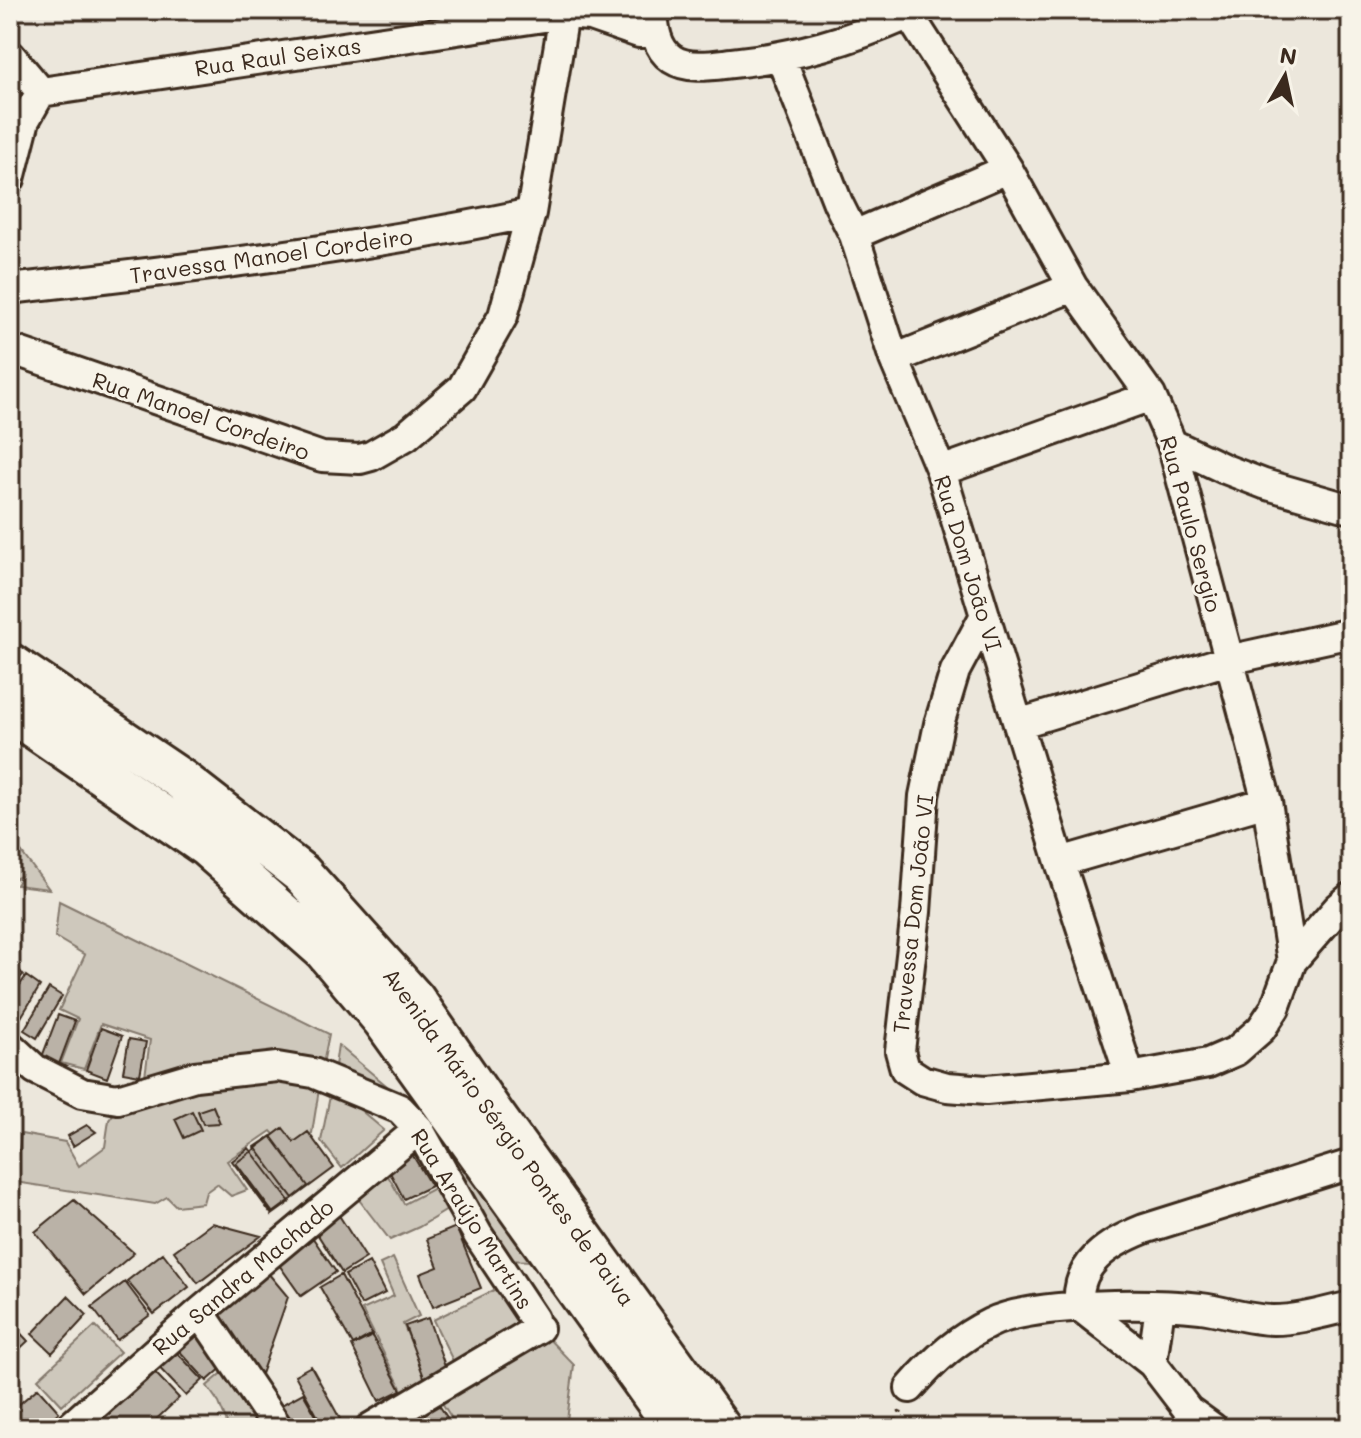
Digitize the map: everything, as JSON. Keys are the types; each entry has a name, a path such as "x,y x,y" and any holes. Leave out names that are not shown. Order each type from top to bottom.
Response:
{"main road":[{"name":"Avenida Mário Sérgio Pontes de Paiva","path":"10,664 180,779 302,874 414,999 720,1428"},
{"name":"Avenida Mário Sérgio Pontes de Paiva","path":"10,711 206,846 324,950 384,1021 676,1428"}],"street":[{"path":"654,21 661,48 673,60 696,67 781,58 867,32 907,12"},
{"name":"Rua Paulo Sergio","path":"907,12 1008,169 1073,287 1151,396 1172,444 1267,802 1292,961"},
{"name":"Rua Raul Seixas","path":"41,92 564,14 590,16 639,33 654,21"},
{"name":"Rua Manoel Cordeiro","path":"10,349 322,457 360,459 406,436 462,388 503,316 531,213 564,14"},
{"path":"10,55 41,92 25,120 10,179"},
{"name":"Rua Dom João VI","path":"781,58 838,203 854,235 894,359 941,471 1060,862 1130,1077"},
{"path":"854,235 1008,169"},
{"name":"Travessa Manoel Cordeiro","path":"10,289 220,265 441,232 531,213"},
{"path":"894,359 1073,287"},
{"path":"941,471 1151,396"},
{"path":"1172,444 1264,484 1351,509"},
{"name":"Travessa Dom João VI","path":"984,617 955,671 939,724 924,796 916,912 900,1051 905,1069 922,1080 947,1087 986,1090 1130,1077 1208,1063 1236,1051 1261,1029 1275,1008 1292,961 1351,897"},
{"path":"1018,724 1228,660 1351,633"},
{"path":"1060,862 1267,802"},
{"name":"Rua Araújo Martins","path":"10,1046 35,1069 82,1093 118,1099 195,1076 277,1067 313,1073 400,1109 419,1129 478,1235 537,1324 370,1428"},
{"name":"Rua Sandra Machado","path":"69,1428 200,1312 419,1129"},
{"path":"1213,1428 1188,1410 1152,1363 1079,1306 1078,1296 1087,1266 1116,1240 1144,1229 1351,1164"},
{"path":"910,1388 960,1340 992,1321 1038,1311 1079,1306 1202,1308 1271,1320 1298,1318 1351,1306"},
{"path":"1152,1363 1160,1307"},
{"path":"200,1312 278,1428"}],"shaded area":[{"path":"10,837 49,889 16,885 21,876 10,881"},
{"path":"59,901 329,1034 323,1064 226,1062 145,1076 150,1040 101,1024 84,1069 61,1063 78,1019 59,1010 85,955 55,937"},
{"path":"338,1045 417,1111 334,1073"},
{"path":"212,1077 320,1083 312,1133 286,1148 271,1131 227,1161 247,1190 231,1196 217,1184 206,1192 203,1203 176,1206 167,1197 155,1204 15,1182 21,1134 65,1142 79,1166 105,1147 109,1120 122,1102"},
{"path":"332,1086 384,1130 342,1168 321,1141"},
{"path":"427,1123 532,1261 503,1260"},
{"path":"383,1167 404,1204 438,1186 452,1207 390,1240 353,1192"},
{"path":"393,1258 419,1316 403,1324 431,1388 406,1398 362,1310 394,1296 380,1264"},
{"path":"502,1286 525,1333 456,1367 433,1320"},
{"path":"95,1326 120,1352 62,1405 38,1379"},
{"path":"542,1332 574,1365 566,1428 458,1428 437,1395"},
{"path":"226,1370 241,1390 255,1424 229,1428 219,1403 207,1386"}],"building":[{"path":"10,958 23,975 10,987"},
{"path":"26,976 40,986 17,1024 10,1020 10,1000"},
{"path":"49,988 62,996 37,1038 24,1030"},
{"path":"58,1015 75,1021 59,1064 42,1057"},
{"path":"101,1028 122,1036 107,1078 86,1070"},
{"path":"129,1039 146,1042 140,1075 123,1072"},
{"path":"213,1106 220,1123 203,1124 198,1111"},
{"path":"192,1111 201,1130 184,1138 175,1119"},
{"path":"87,1125 96,1132 73,1146 68,1136"},
{"path":"283,1128 294,1142 308,1132 334,1168 273,1213 236,1163"},
{"path":"271,1136 308,1186 293,1198 255,1147"},
{"path":"249,1148 290,1202 272,1215 232,1161"},
{"path":"409,1149 431,1186 404,1199 387,1167"},
{"path":"74,1200 134,1253 86,1294 35,1232"},
{"path":"335,1209 366,1258 342,1273 311,1224"},
{"path":"212,1223 261,1236 198,1283 174,1251"},
{"path":"456,1227 481,1288 433,1307 420,1274 438,1267 427,1239"},
{"path":"306,1228 336,1272 301,1296 270,1252"},
{"path":"163,1253 189,1287 154,1314 127,1281"},
{"path":"369,1262 385,1293 361,1305 345,1275"},
{"path":"263,1267 288,1297 261,1374 209,1313"},
{"path":"341,1275 372,1334 353,1345 320,1287"},
{"path":"125,1282 150,1315 117,1340 92,1307"},
{"path":"68,1296 87,1315 52,1353 32,1334"},
{"path":"428,1318 449,1377 427,1385 405,1326"},
{"path":"10,1322 28,1341 10,1358"},
{"path":"190,1329 224,1366 207,1381 173,1344"},
{"path":"372,1336 401,1390 379,1401 352,1346"},
{"path":"168,1343 203,1380 186,1396 151,1359"},
{"path":"146,1363 179,1398 147,1428 77,1428"},
{"path":"311,1366 344,1426 324,1428 295,1375"},
{"path":"38,1388 59,1412 41,1428 13,1428 10,1412"},
{"path":"303,1393 323,1428 285,1428 274,1409"},
{"path":"437,1402 454,1428 422,1428 414,1416"}]}
